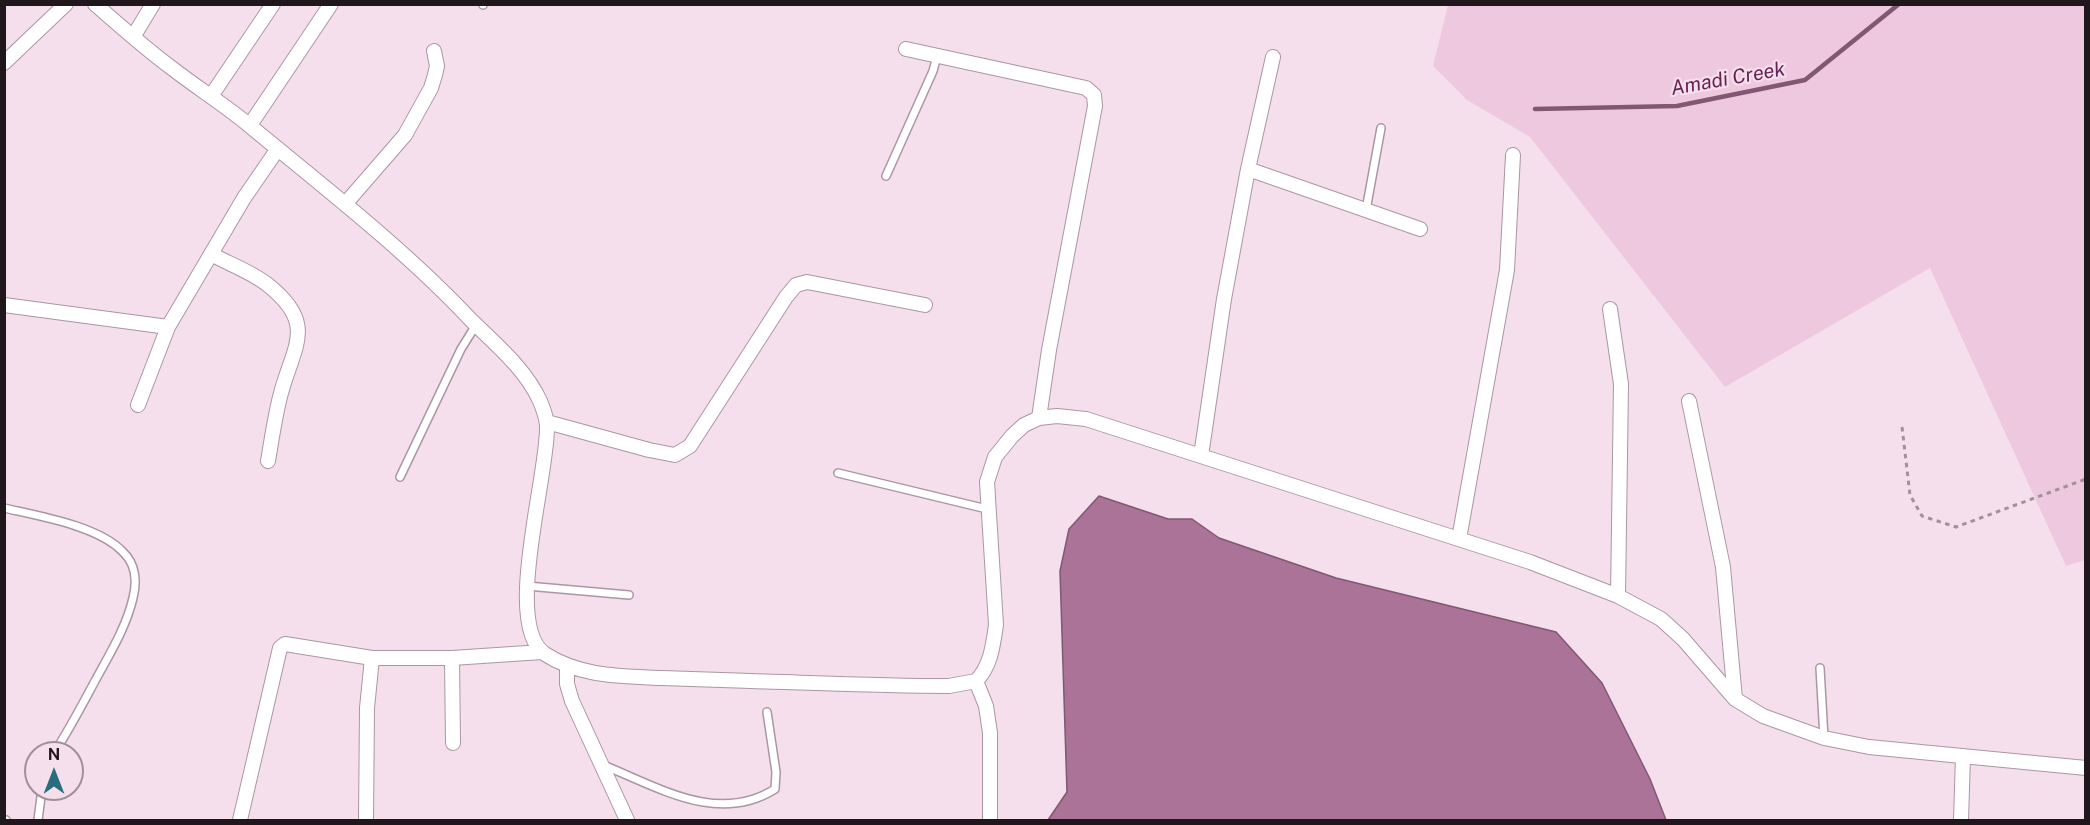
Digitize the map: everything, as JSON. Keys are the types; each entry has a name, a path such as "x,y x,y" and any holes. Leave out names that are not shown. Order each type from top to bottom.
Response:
{"street":[{"path":"4,63 66,4"},
{"path":"95,4 133,38 250,126 277,150 346,203 450,298 533,386 547,422 545,458 527,586 532,634 542,652"},
{"path":"133,38 153,4"},
{"path":"210,96 273,4"},
{"path":"250,126 331,4"},
{"path":"906,49 1086,88 1095,98 1049,350 1039,418"},
{"path":"346,203 405,135 431,88 436,66 434,51"},
{"path":"1201,456 1224,299 1248,169 1273,57"},
{"path":"138,405 168,327 244,198 277,150"},
{"path":"1459,539 1507,270 1513,155"},
{"path":"1248,169 1420,229"},
{"path":"211,254 267,284 296,315 299,330 296,351 282,390 268,461"},
{"path":"547,422 675,455 690,446 773,316 796,285 807,282 925,305"},
{"path":"4,305 168,327"},
{"path":"1610,309 1621,384 1618,596"},
{"path":"1689,401 1723,567 1736,699"},
{"path":"240,820 280,648 285,644 372,658 452,658 542,652 567,665 603,675 937,686 967,684 976,681 988,664 996,625 987,482 995,457 1024,425 1039,418 1057,416 1086,419 1530,562 1618,596 1661,619 1683,639 1736,699 1763,716 1824,738 1869,747 2085,768"},
{"path":"366,820 366,731 372,658"},
{"path":"452,658 453,742"},
{"path":"567,665 567,684 572,701 627,820"},
{"path":"976,681 986,706 990,733 990,820"},
{"path":"1961,820 1963,756"}],"lane":[{"path":"886,176 938,56"},
{"path":"1366,210 1381,128"},
{"path":"400,477 461,349 476,325"},
{"path":"838,473 987,509"},
{"path":"4,508 63,522 94,533 121,549 129,558 134,570 134,596 129,614 113,648 61,741"},
{"path":"527,586 629,595"},
{"path":"1820,668 1824,738"},
{"path":"600,764 687,801 729,806 761,799 776,789 776,772 767,712"},
{"path":"38,820 40,801"}],"path":[{"path":"1902,427 1911,495 1922,516 1956,527 2085,479"}],"shaded area":[{"path":"1448,5 2085,5 2085,560 2066,566 1930,268 1725,387 1530,137 1467,100 1433,66"},
{"path":"1099,496 1168,519 1192,519 1219,538 1336,578 1556,632 1602,683 1650,779 1666,820 1048,820 1067,792 1060,571 1069,529"}],"waterway":[{"name":"Amadi Creek","path":"1535,109 1677,106 1805,80 1899,4"}]}
